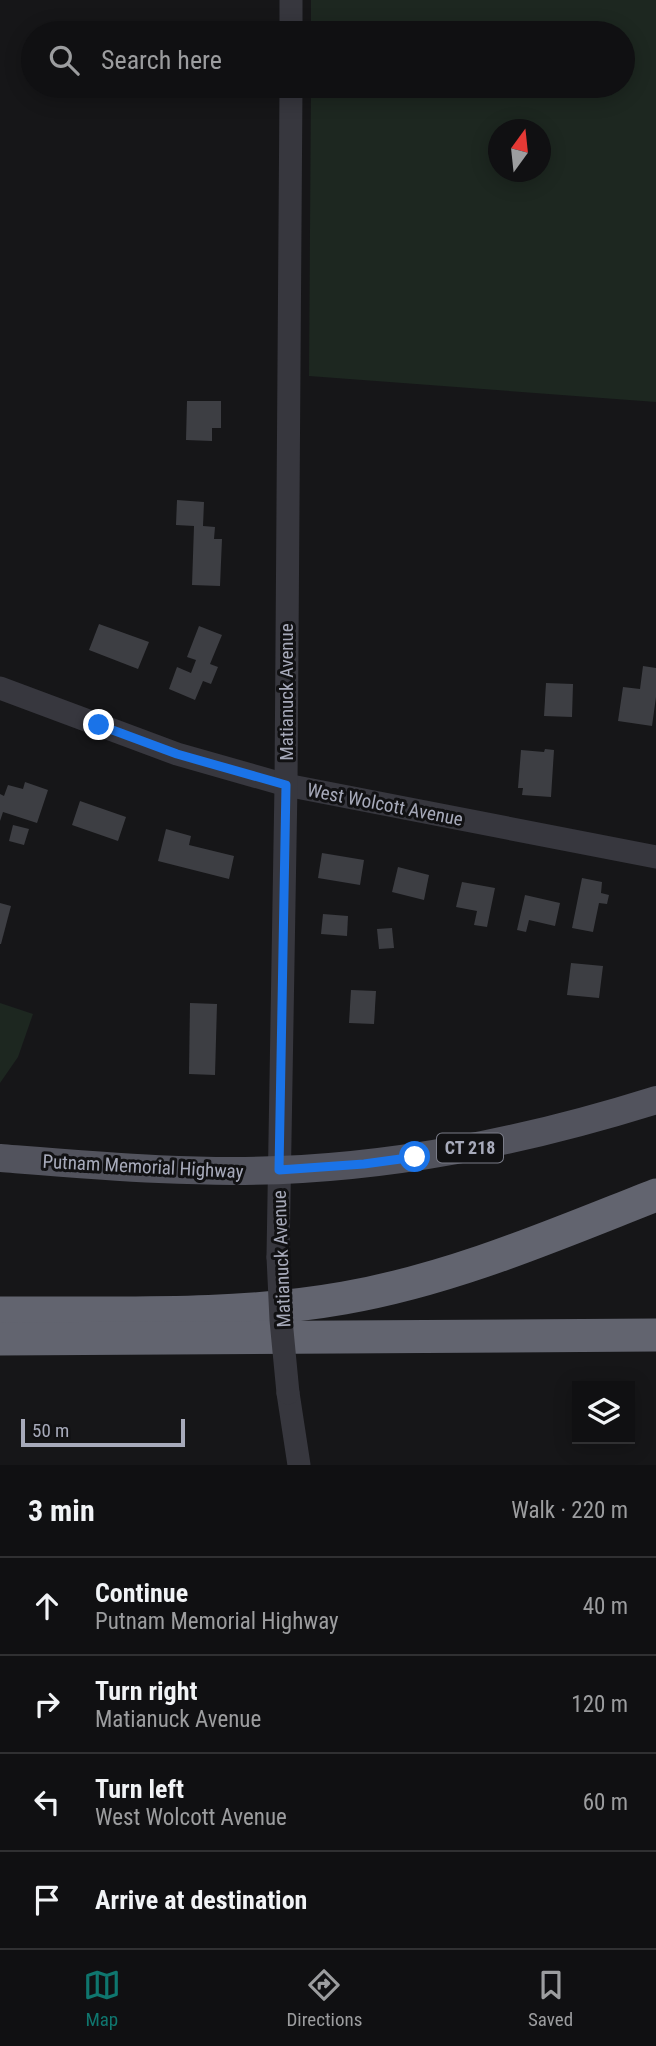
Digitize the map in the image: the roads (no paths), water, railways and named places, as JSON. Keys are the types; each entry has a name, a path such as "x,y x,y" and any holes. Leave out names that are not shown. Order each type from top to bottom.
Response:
{"highway":[{"path":"0,1313 202,1311 279,1307 343,1299 419,1282 470,1266 656,1195"},
{"path":"0,1339 656,1335"}],"main road":[{"name":"Putnam Memorial Highway","path":"0,1158 188,1171 279,1170 364,1164 465,1149 558,1129 656,1100"}],"street":[{"path":"291,0 291,21"},
{"name":"Matianuck Avenue","path":"290,98 286,785 278,1257 288,1393 299,1465"},
{"name":"West Wolcott Avenue","path":"0,688 177,754 286,785 656,857"}]}
